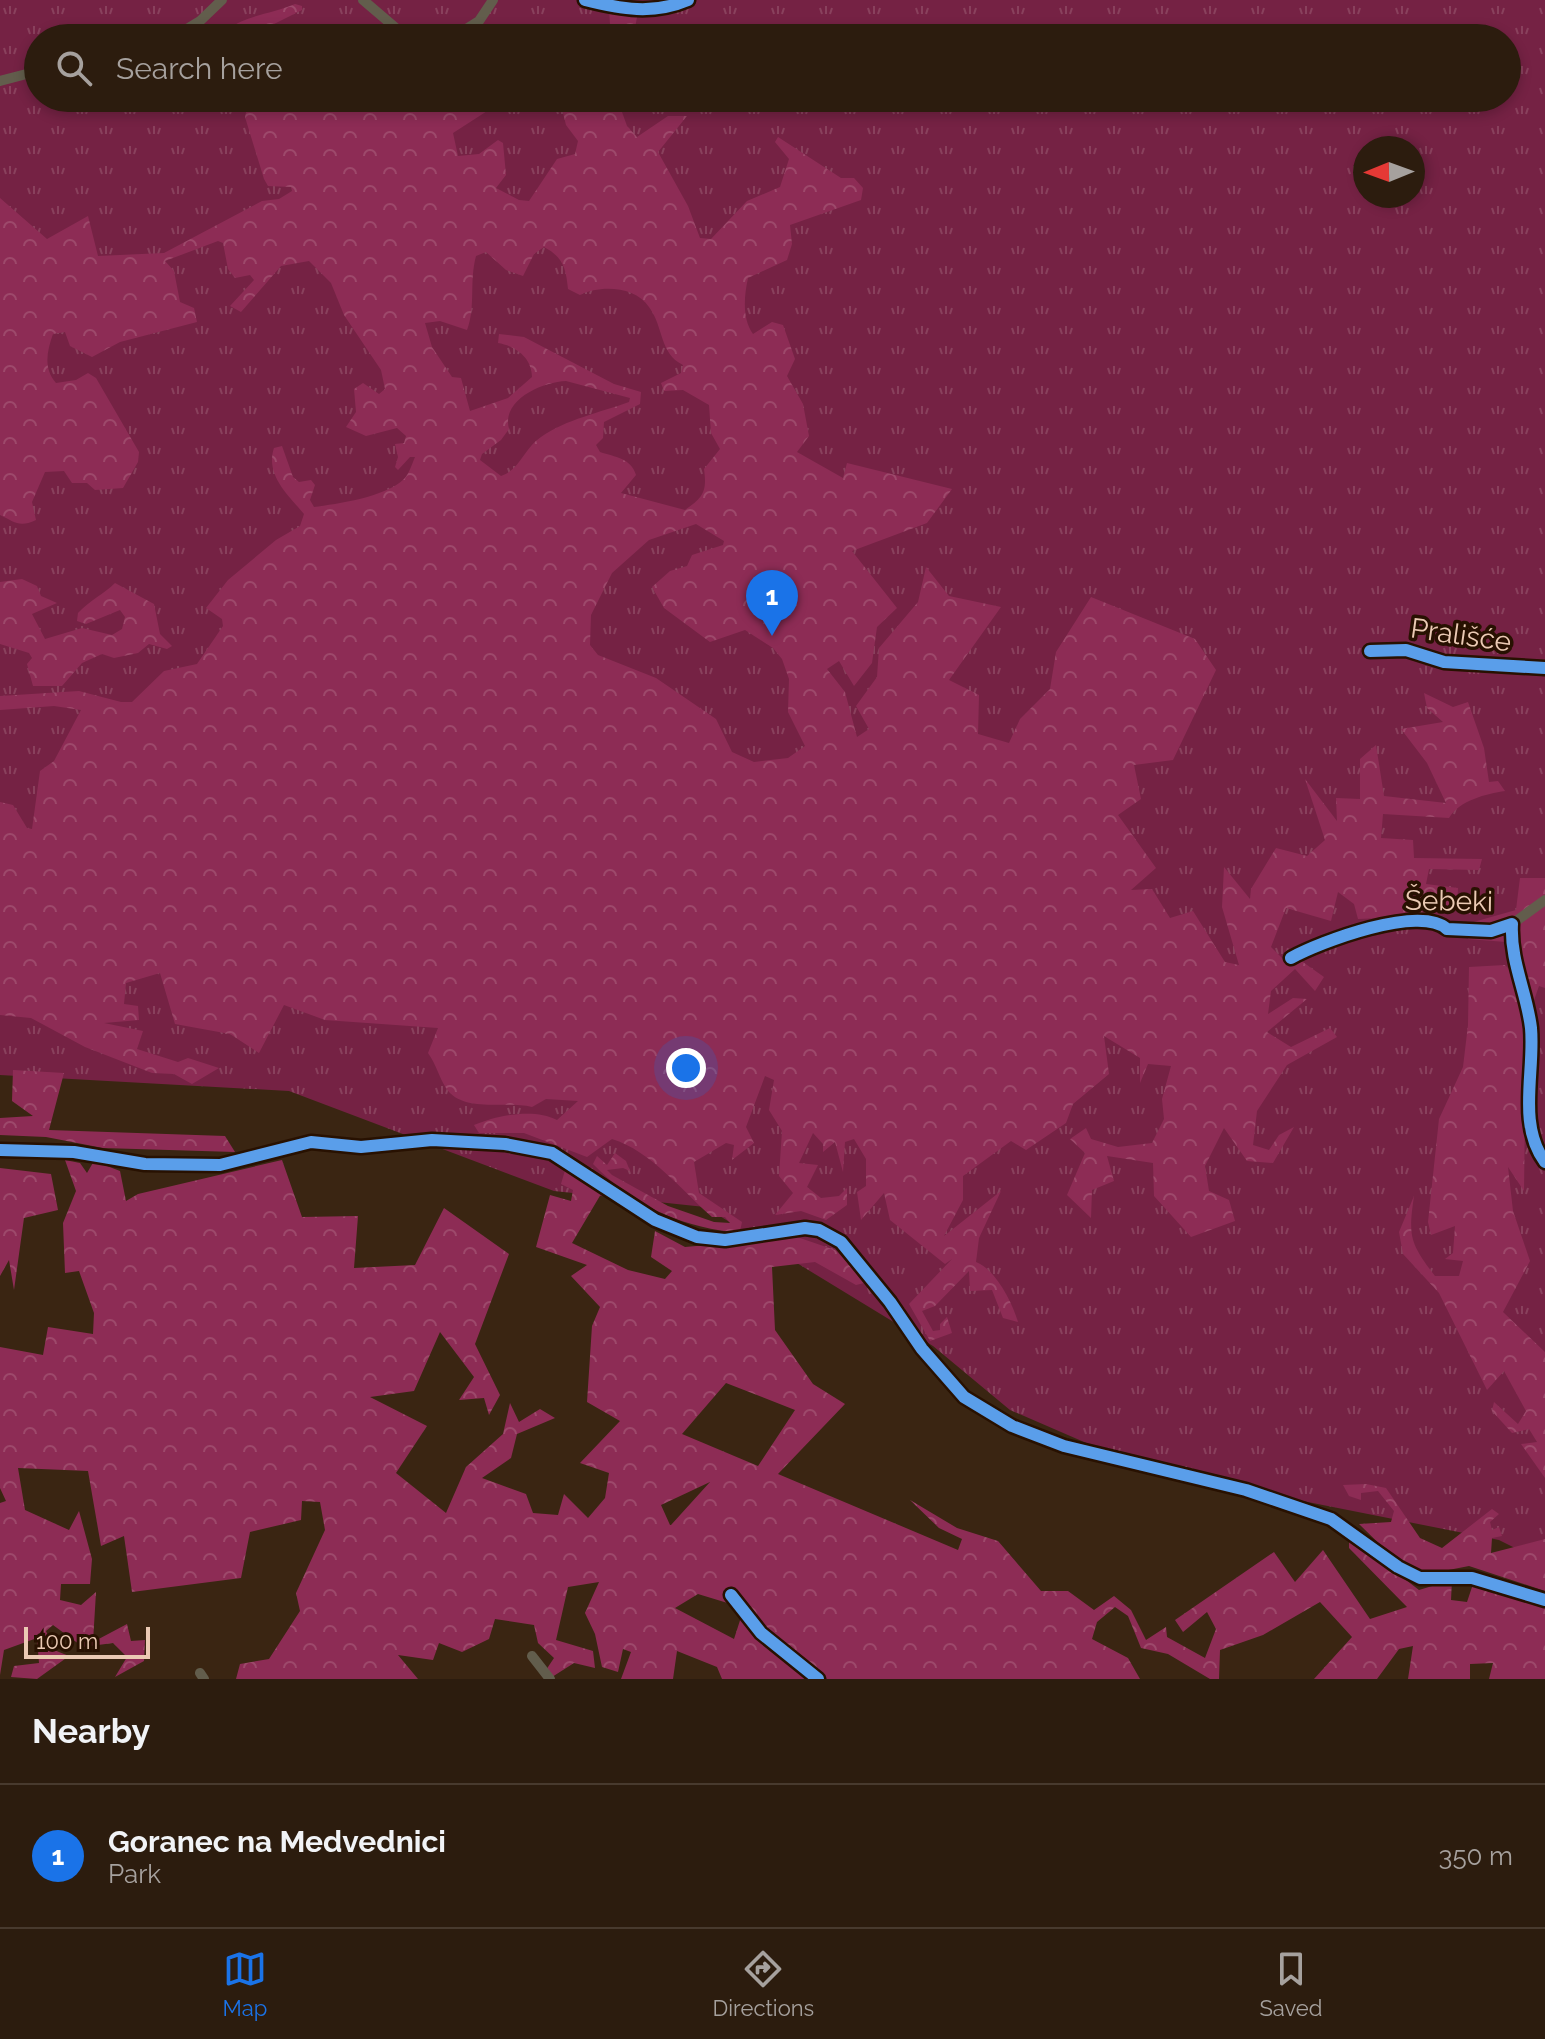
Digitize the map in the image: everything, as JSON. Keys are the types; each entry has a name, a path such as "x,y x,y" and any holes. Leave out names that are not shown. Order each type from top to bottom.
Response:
{"street":[{"path":"195,24 222,0"},
{"path":"363,0 391,24"},
{"path":"474,24 493,0"},
{"path":"585,0 658,10 688,0"},
{"path":"0,81 24,75"},
{"name":"Prališće","path":"1370,651 1406,650 1444,662 1545,668"},
{"path":"1512,924 1545,900"},
{"name":"Šebeki","path":"1291,958 1322,941 1396,922 1418,921 1442,925 1447,929 1491,931 1512,924 1514,961 1531,1027 1532,1142 1545,1162"},
{"path":"0,1150 74,1152 145,1164 220,1165 311,1142 361,1147 432,1140 505,1144 552,1153 655,1220 697,1237 725,1240 805,1228 819,1230 841,1242 890,1302 922,1349 964,1397 1012,1426 1064,1446 1246,1490 1331,1519 1398,1567 1420,1578 1472,1578 1545,1600"},
{"path":"731,1595 761,1633 818,1679"},
{"path":"532,1656 550,1679"}],"green space":[{"path":"0,0 1545,0 1545,1563 1499,1540 1151,1471 1010,1410 933,1346 705,1207 554,1191 289,1091 0,1075"},
{"path":"295,4 302,6 302,10 274,24 237,24"},
{"path":"609,9 638,12 636,24 610,24"},
{"path":"246,112 486,112 453,133 458,156 479,154 498,140 503,143 506,175 496,188 519,200 529,201 557,159 575,154 578,141 566,125 563,112 622,112 627,126 637,137 668,116 687,116 658,152 688,206 700,238 711,239 747,201 780,187 789,159 775,142 778,137 841,178 854,178 863,188 861,200 790,225 792,244 787,260 748,278 745,307 753,334 772,322 783,325 795,359 787,376 803,404 809,436 797,452 843,478 847,463 952,489 927,523 852,551 897,608 877,627 872,663 854,686 839,661 827,669 845,692 857,737 869,729 856,706 877,677 879,648 918,602 926,567 949,596 1001,607 949,680 979,695 978,734 1009,743 1020,719 1050,689 1056,652 1091,597 1195,639 1216,670 1173,760 1134,765 1141,799 1118,815 1156,868 1131,890 1152,889 1170,918 1193,911 1225,962 1239,965 1222,907 1224,867 1250,899 1251,889 1276,848 1307,856 1325,840 1305,779 1337,821 1336,798 1360,799 1360,759 1376,745 1384,796 1446,803 1427,763 1401,729 1443,722 1427,708 1424,693 1453,707 1468,702 1484,748 1489,782 1498,781 1505,791 1467,802 1449,818 1383,814 1381,838 1413,840 1414,858 1482,859 1479,870 1429,869 1426,884 1458,888 1457,905 1429,911 1430,896 1411,894 1404,917 1358,919 1354,904 1338,892 1331,921 1286,908 1271,947 1287,963 1300,960 1324,977 1315,991 1295,969 1271,991 1268,1014 1293,998 1307,999 1267,1032 1291,1047 1330,1028 1337,1037 1287,1065 1257,1111 1253,1145 1269,1150 1279,1135 1294,1127 1273,1163 1247,1161 1224,1128 1205,1166 1209,1191 1229,1200 1235,1221 1191,1237 1154,1196 1153,1163 1107,1156 1114,1181 1092,1190 1091,1218 1067,1195 1085,1153 1070,1139 1086,1128 1091,1139 1118,1147 1152,1143 1164,1119 1162,1099 1171,1066 1148,1064 1140,1083 1140,1058 1104,1036 1109,1074 1073,1104 1066,1123 1026,1150 1011,1141 963,1176 963,1200 944,1236 1001,1191 979,1238 976,1262 996,1279 1018,1322 1003,1318 992,1290 970,1291 969,1271 935,1306 922,1311 933,1331 940,1330 940,1324 947,1317 952,1333 930,1341 909,1304 952,1259 945,1264 890,1220 884,1193 861,1220 857,1192 866,1186 866,1159 854,1139 845,1142 843,1172 835,1142 823,1152 823,1144 813,1133 799,1163 818,1165 807,1187 821,1198 839,1196 847,1188 847,1205 826,1220 801,1211 775,1215 793,1193 779,1176 782,1131 769,1110 774,1080 765,1076 746,1127 754,1143 732,1160 734,1145 726,1143 694,1162 699,1193 742,1222 740,1231 731,1232 673,1218 623,1191 593,1164 597,1156 607,1165 615,1153 626,1161 630,1171 623,1168 607,1170 612,1175 668,1206 714,1222 730,1223 725,1217 712,1217 640,1152 612,1139 587,1157 524,1133 479,1133 474,1125 505,1116 538,1114 557,1120 578,1101 546,1099 532,1107 463,1101 446,1088 428,1053 438,1028 325,1020 284,1005 259,1053 230,1034 175,1024 160,973 126,983 124,1004 138,1006 139,1020 104,1023 143,1031 137,1049 178,1062 188,1058 219,1068 192,1084 174,1074 152,1073 85,1047 31,1018 0,1015 0,802 13,805 27,828 32,829 40,771 54,761 81,710 54,706 0,710 0,696 79,691 132,702 164,671 197,664 223,626 222,619 206,608 228,580 276,540 300,526 304,514 275,476 274,448 282,446 293,477 299,482 311,480 315,485 310,500 314,507 386,491 404,479 415,457 410,457 398,470 395,467 398,457 395,444 404,443 406,436 397,428 366,436 346,427 356,412 354,389 363,383 379,394 385,389 381,370 344,315 331,283 309,261 281,266 241,312 230,306 254,280 250,275 235,278 228,269 223,243 218,241 165,261 174,271 180,302 194,308 197,322 120,342 92,357 70,346 65,332 53,334 47,359 56,383 76,380 88,373 96,378 139,452 138,462 123,488 95,490 87,483 72,483 64,471 45,472 32,502 36,520 21,524 0,515 0,198 47,239 88,216 98,256 164,253 262,201 279,199 292,191 291,187 268,186","holes":["544,247 562,264 568,289 580,295 617,289 643,300 654,315 670,354 683,365 681,373 661,383 664,391 683,390 709,405 711,433 720,449 704,469 703,493 685,510 621,493 636,475 634,469 622,459 600,452 596,445 603,438 604,422 640,404 641,392 614,384 524,337 499,334 498,343 517,350 529,364 532,377 508,398 470,411 461,378 452,377 432,347 425,323 440,321 467,330 476,256 486,252 506,270 523,276 534,254","566,381 630,398 629,402 551,431 535,441 513,469 501,476 480,460 482,454 501,440 509,429 508,419 517,401 535,389","696,524 724,541 723,545 692,555 687,566 670,571 652,587 664,608 710,642 745,630 773,648 782,659 789,679 788,712 805,746 788,758 754,762 732,752 716,719 656,678 598,655 590,645 591,615 612,573 649,540"]},
{"path":"22,579 37,586 41,596 57,603 32,614 45,639 82,628 112,635 122,629 125,617 120,610 86,624 77,621 78,613 87,604 115,583 154,604 160,634 172,646 167,649 149,644 138,653 114,658 102,654 82,663 62,686 33,686 27,664 32,658 29,653 0,644 0,582"},
{"path":"1520,878 1545,878 1545,988 1539,986 1526,1023 1524,1191 1508,1167 1513,1211 1530,1261 1503,1312 1545,1352 1545,1478 1521,1444 1537,1442 1529,1429 1512,1433 1492,1411 1494,1402 1518,1424 1526,1411 1504,1371 1487,1390 1439,1293 1403,1254 1399,1232 1414,1196 1411,1231 1420,1255 1435,1276 1459,1276 1463,1261 1445,1259 1453,1253 1455,1226 1431,1235 1428,1222 1439,1119 1463,1067 1468,1025 1469,967 1505,965 1524,984 1519,943 1468,939 1470,923 1516,910"},
{"path":"13,1070 64,1073 49,1130 225,1136 235,1152 103,1148 46,1137 0,1135 0,1118 33,1116 12,1101"},
{"path":"65,1160 80,1163 87,1173 94,1161 120,1171 126,1201 138,1194 282,1160 302,1217 358,1216 354,1268 415,1265 444,1208 509,1254 475,1344 500,1395 489,1415 484,1398 459,1400 474,1377 440,1332 414,1391 370,1397 427,1426 396,1473 446,1513 466,1467 503,1434 510,1403 519,1422 540,1409 555,1418 517,1434 511,1458 482,1478 526,1494 533,1513 558,1515 564,1494 588,1518 605,1498 609,1473 580,1463 620,1421 587,1402 592,1326 600,1307 571,1276 587,1265 536,1247 550,1195 571,1201 573,1190 561,1184 566,1167 601,1194 572,1243 628,1270 665,1279 672,1271 651,1257 655,1231 685,1247 797,1237 835,1250 868,1282 856,1285 815,1262 772,1267 775,1330 813,1384 845,1404 778,1474 958,1550 962,1539 939,1528 910,1500 957,1528 998,1541 1041,1591 1068,1591 1094,1610 1114,1596 1131,1610 1146,1640 1166,1627 1167,1637 1205,1658 1216,1629 1207,1612 1183,1632 1175,1620 1274,1552 1295,1582 1323,1550 1370,1619 1407,1607 1349,1548 1349,1536 1419,1590 1452,1580 1451,1600 1467,1602 1475,1578 1545,1602 1545,1679 1489,1679 1493,1663 1470,1664 1470,1679 1408,1679 1413,1646 1399,1649 1377,1679 1314,1679 1352,1637 1320,1602 1263,1635 1220,1650 1219,1679 1210,1679 1168,1654 1141,1648 1128,1616 1115,1607 1097,1622 1092,1639 1128,1658 1140,1679 722,1679 717,1667 677,1651 673,1679 621,1679 631,1652 623,1649 618,1672 602,1667 595,1634 585,1613 599,1582 568,1587 556,1640 593,1651 595,1668 574,1663 552,1677 546,1670 554,1658 538,1643 534,1625 495,1619 489,1639 462,1652 439,1643 433,1660 398,1655 418,1679 236,1679 240,1664 269,1659 300,1611 296,1593 325,1530 320,1502 302,1501 301,1520 250,1532 241,1578 132,1592 124,1536 101,1546 88,1471 18,1468 25,1510 69,1530 79,1511 92,1559 90,1584 61,1584 60,1600 81,1605 96,1592 93,1642 127,1624 131,1641 145,1640 144,1661 115,1677 127,1657 113,1643 83,1647 53,1625 46,1631 54,1650 69,1656 37,1679 11,1677 14,1666 39,1663 37,1638 4,1650 0,1675 0,1503 6,1501 0,1488 0,1347 43,1355 48,1327 93,1334 94,1313 79,1271 65,1273 63,1223 76,1191","holes":["726,1383 795,1410 758,1466 682,1434","710,1482 671,1525 661,1505","698,1594 744,1608 734,1639 675,1608"]},
{"path":"0,1168 51,1174 58,1210 24,1218 14,1290 9,1260 0,1276"},
{"path":"1366,1484 1386,1488 1420,1538 1442,1548 1492,1509 1499,1514 1490,1522 1492,1530 1499,1527 1502,1536 1492,1538 1491,1553 1545,1539 1545,1591 1469,1566 1433,1573 1401,1565 1359,1524 1391,1522 1394,1511 1378,1491 1361,1493 1361,1500 1349,1496 1343,1485"}],"cycle path":[{"path":"585,0 637,9 662,8 688,0"},
{"path":"1370,651 1406,650 1444,662 1545,668"},
{"path":"1291,958 1346,935 1393,923 1434,922 1447,929 1491,931 1512,924 1516,964 1531,1028 1529,1115 1537,1147 1545,1162"},
{"path":"0,1150 74,1152 145,1164 220,1165 311,1142 361,1147 432,1140 505,1144 552,1153 655,1220 697,1237 725,1240 805,1228 819,1230 841,1242 890,1302 922,1349 964,1397 1012,1426 1064,1446 1246,1490 1331,1519 1398,1567 1420,1578 1472,1578 1545,1600"},
{"path":"731,1595 761,1633 818,1679"}],"place":[{"name":"Goranec na Medvednici","path":"772,636"}]}
